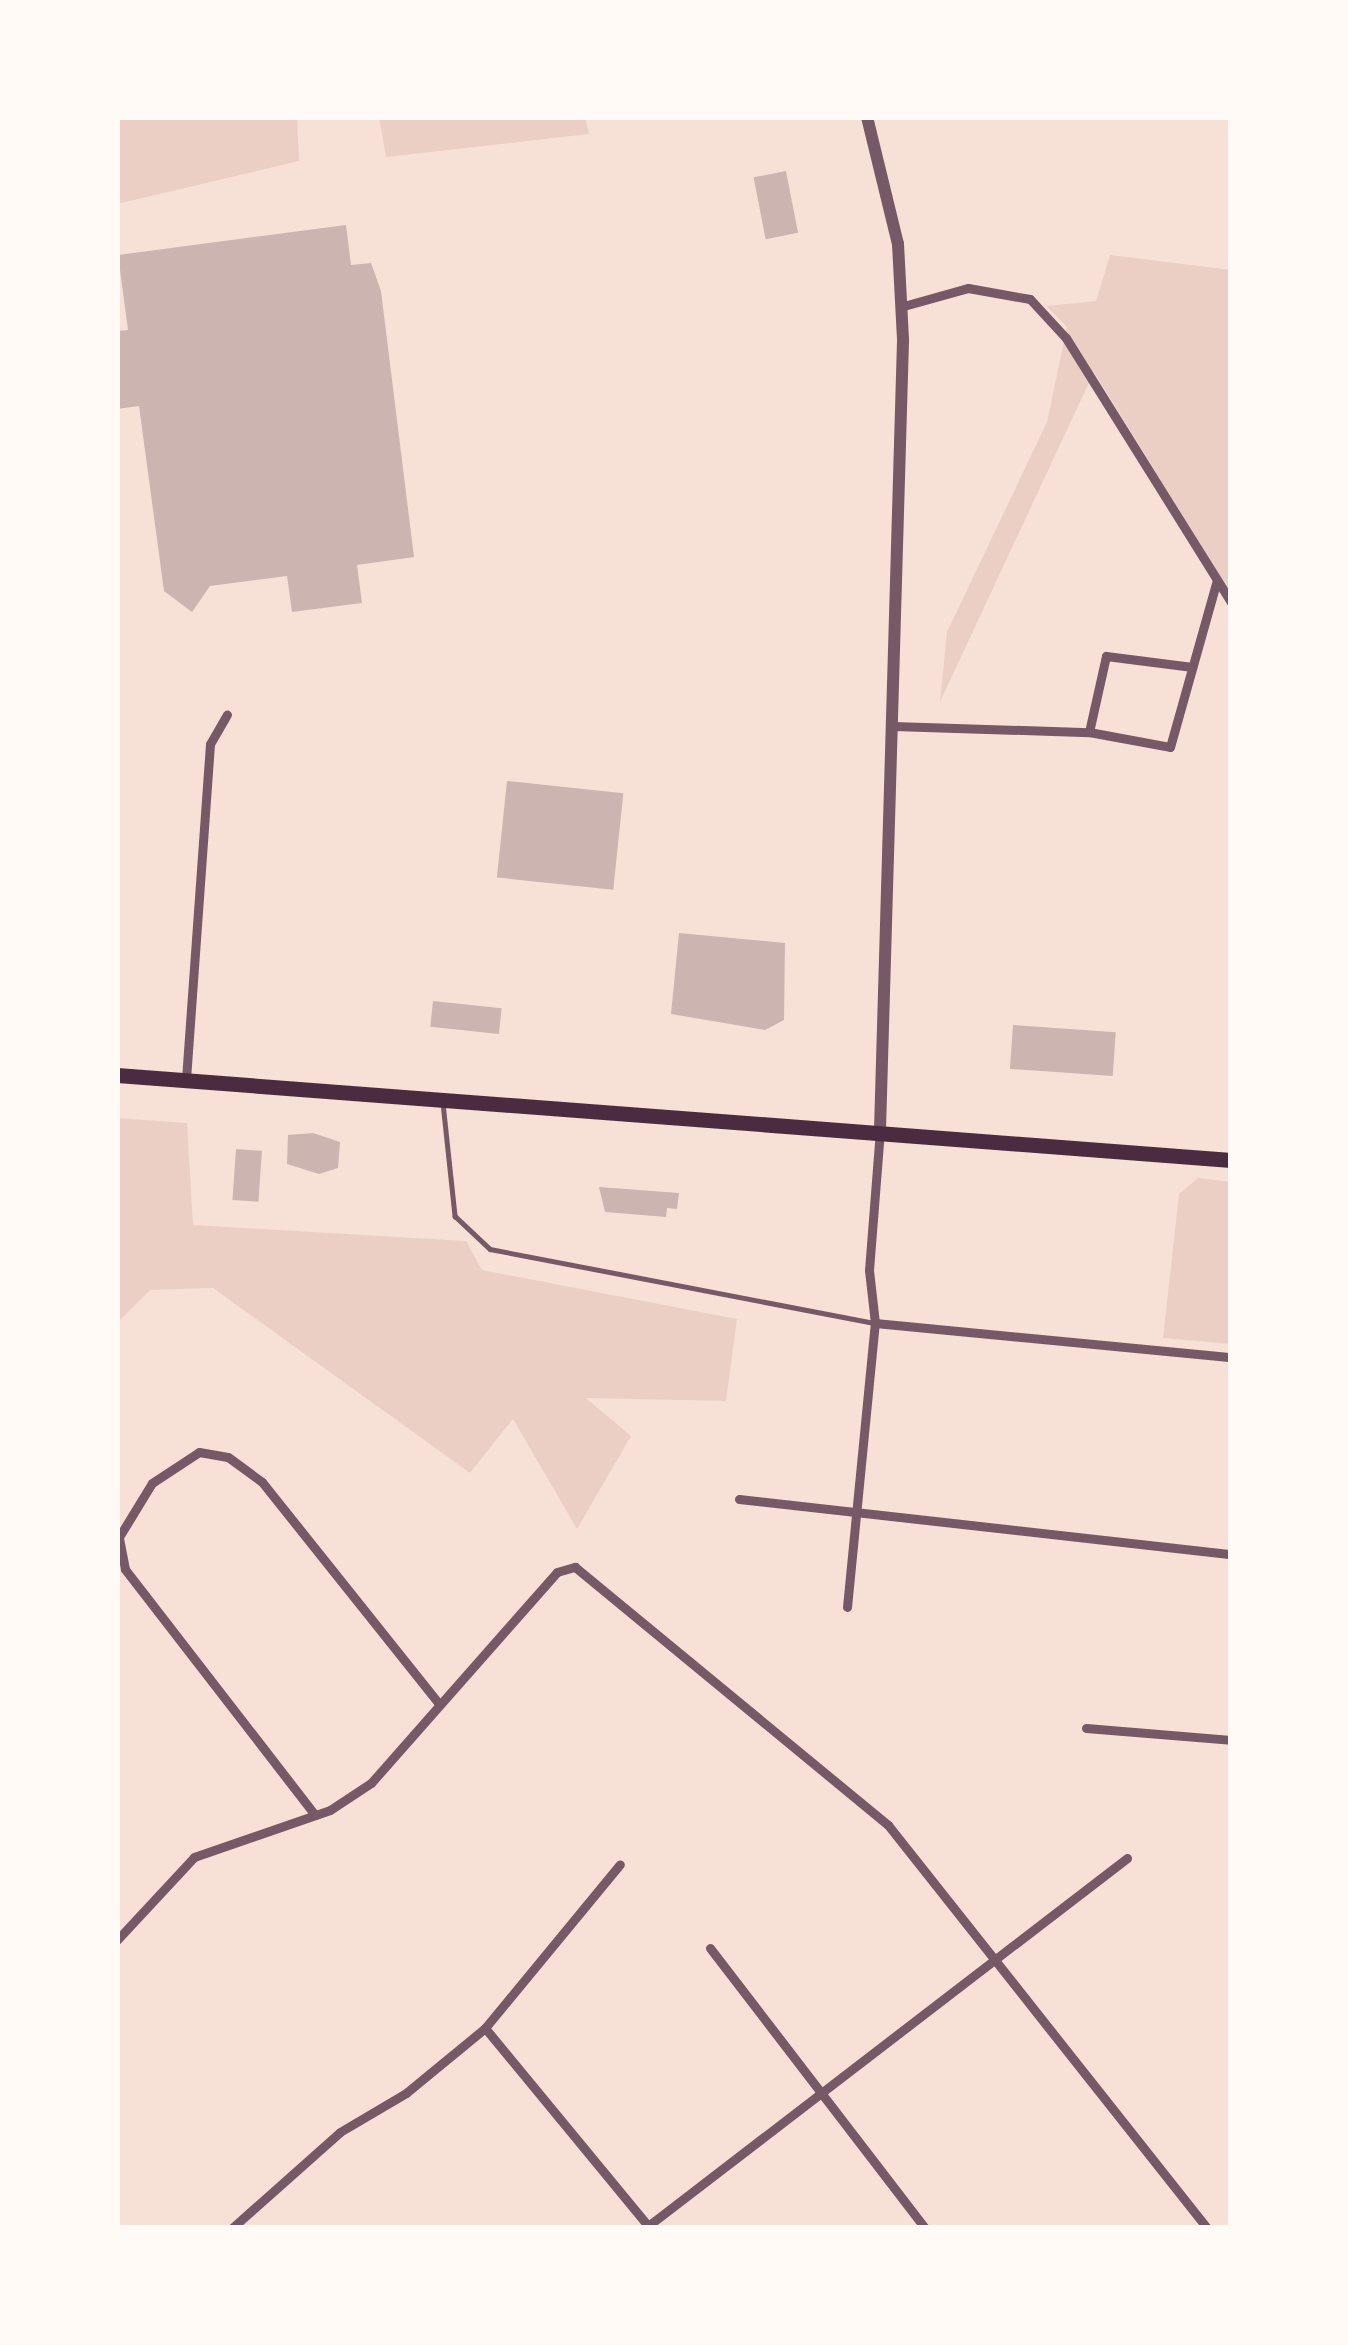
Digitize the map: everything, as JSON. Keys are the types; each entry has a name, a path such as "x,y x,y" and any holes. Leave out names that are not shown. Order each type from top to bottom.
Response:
{"main road":[{"path":"117,1075 1231,1160"}],"street":[{"path":"847,1607 875,1323 868,1270 880,1131 900,307 898,244 867,117"},
{"path":"900,307 968,288 1030,298 1066,338 1231,602"},
{"path":"893,726 1089,732 1169,747 1217,579"},
{"path":"1089,732 1106,656 1192,667"},
{"path":"186,1079 210,743 227,714"},
{"path":"875,1323 1231,1357"},
{"path":"315,1815 125,1569 119,1537 152,1483 199,1452 228,1456 245,1469 439,1704"},
{"path":"739,1499 1231,1553"},
{"path":"117,1940 194,1857 315,1815 371,1783 571,1566 873,1811 1208,2228"},
{"path":"1087,1728 1231,1740"},
{"path":"485,2028 649,2227 1127,1858"},
{"path":"232,2228 294,2168 485,2028 620,1864"},
{"path":"710,1948 925,2228"}],"lane":[{"path":"443,1098 455,1216 490,1249 875,1323"}],"shaded area":[{"path":"117,117 297,117 299,161 117,204"},
{"path":"379,117 585,117 589,134 386,157"},
{"path":"1110,255 1231,270 1231,594 1094,372 940,702 947,632 1047,422 1067,327 1046,306 1096,301"},
{"path":"117,1118 187,1123 193,1225 466,1241 482,1270 737,1319 726,1401 586,1398 631,1436 577,1529 513,1419 470,1473 213,1288 150,1290 117,1323"},
{"path":"1198,1178 1231,1182 1231,1344 1163,1338 1179,1194"}],"building":[{"path":"786,171 798,233 766,239 754,177"},
{"path":"346,225 351,265 371,263 381,291 414,557 357,565 362,603 292,612 287,576 210,586 192,612 164,591 139,406 117,409 117,331 128,330 118,255"},
{"path":"507,781 623,793 613,890 497,877"},
{"path":"679,933 785,943 784,1020 765,1030 671,1014"},
{"path":"433,1001 502,1008 499,1034 430,1027"},
{"path":"1013,1025 1116,1032 1113,1076 1010,1069"},
{"path":"313,1133 340,1142 338,1168 319,1174 287,1164 288,1135"},
{"path":"236,1149 262,1151 258,1202 232,1200"},
{"path":"599,1187 679,1193 677,1209 667,1208 666,1217 605,1212"}]}
